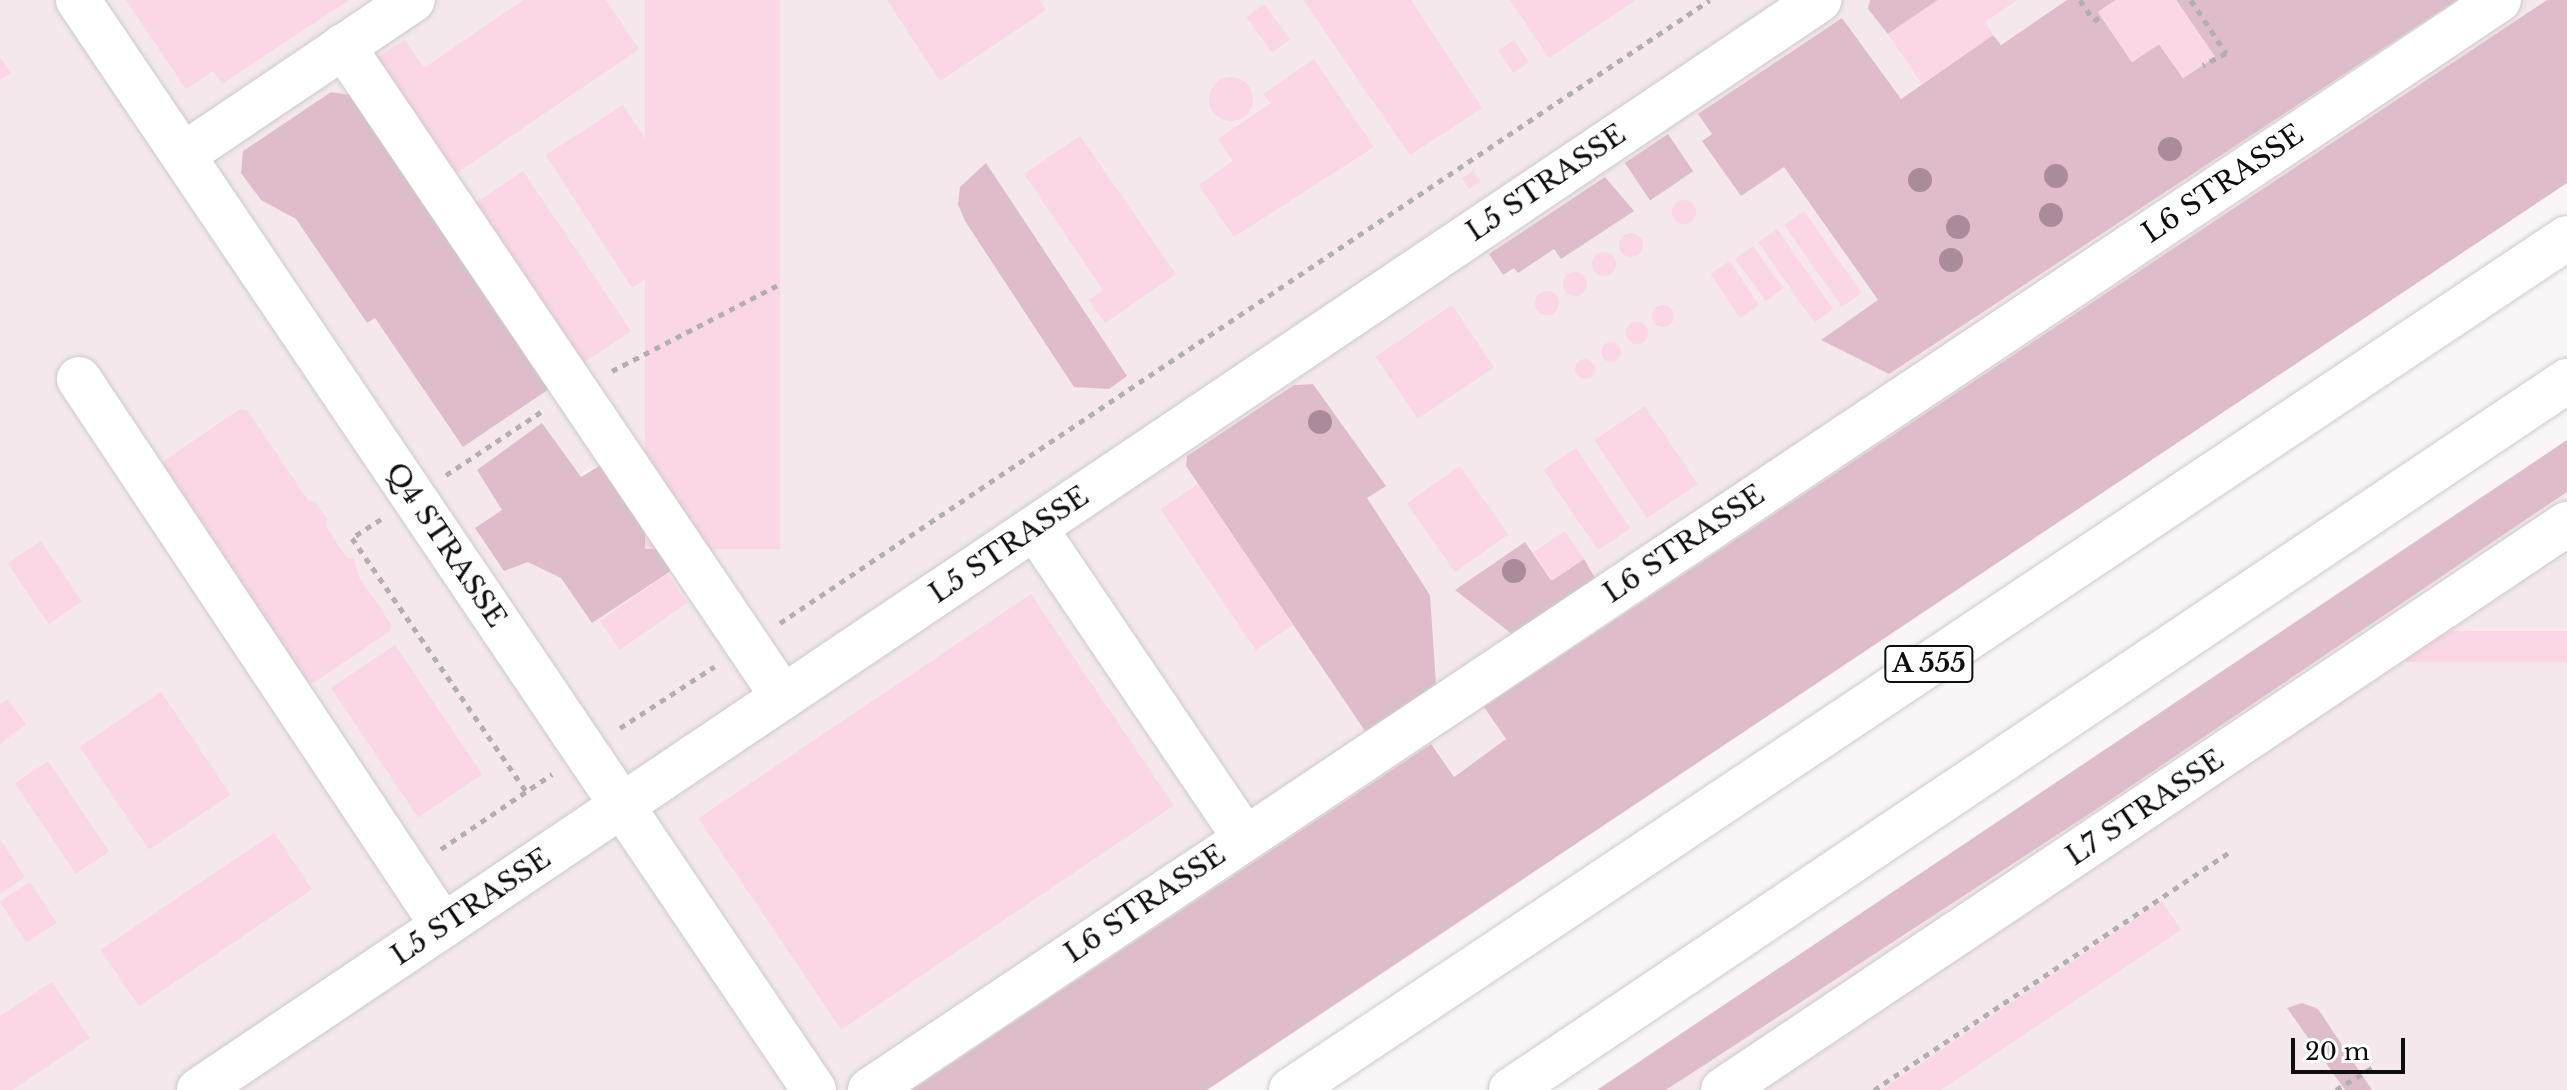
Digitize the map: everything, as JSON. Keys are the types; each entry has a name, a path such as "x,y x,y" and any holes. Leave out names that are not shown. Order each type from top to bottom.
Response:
{"main road":[{"name":"Q4 STRASSE","path":"78,0 814,1090"},
{"path":"183,155 413,0"},
{"name":"L6 STRASSE","path":"870,1090 2499,0"},
{"name":"L5 STRASSE","path":"199,1090 1035,528 1805,4"},
{"path":"343,46 783,697"},
{"name":"A 555","path":"1291,1090 2567,238"},
{"path":"79,379 443,926"},
{"path":"1511,1090 2567,381"},
{"name":"L7 STRASSE","path":"1723,1090 2567,524"},
{"path":"1035,528 1244,837"}],"path":[{"path":"408,872 1710,0"},
{"path":"2081,0 2094,21 2101,16"},
{"path":"2191,0 2226,53 2203,65"},
{"path":"352,538 526,791"},
{"path":"1874,1090 2229,852"},
{"path":"2339,1088 2375,1066"}],"shaded area":[{"path":"0,0 1870,0 1888,34 1938,0 2067,0 2000,45 1993,35 1900,99 1842,18 1703,141 1741,196 1784,167 1878,301 1822,340 1889,374 2457,0 2567,0 1496,725 1506,739 1453,777 1442,761 962,1090 0,1090","holes":["331,92 358,96 375,318 367,323 296,219 261,200 243,151","1313,384 1385,486 1366,498 1430,595 1230,533 1186,466","601,464 674,569 592,623 561,578 476,528","1525,543 1552,581 1456,590"]},
{"path":"1870,0 1938,0 1888,34 1868,9"},
{"path":"2067,0 2116,0 2098,12 2132,62 2159,44 2183,78 2215,57 2176,0 2457,0 1889,374 1821,340 1878,300 1784,167 1741,196 1702,141 1712,134 1698,114 1842,18 1901,99 1993,35 2001,45"},
{"path":"2547,0 2567,0 2567,183 1207,1090 912,1090 1431,744 1454,777 1506,739 1484,707"},
{"path":"331,92 358,96 552,387 463,447 375,318 367,323 296,219 261,200 241,173 243,151"},
{"path":"1668,134 1693,171 1650,200 1625,163"},
{"path":"986,163 1127,376 1109,389 1074,387 965,221 958,204 960,187"},
{"path":"1605,177 1634,211 1561,259 1554,249 1518,273 1514,268 1503,275 1489,254"},
{"path":"1313,384 1386,486 1367,498 1430,595 1436,685 1365,731 1186,466 1187,456 1294,385"},
{"path":"542,423 581,477 602,464 674,569 592,623 561,578 528,562 504,571 475,528 502,510 477,470"},
{"path":"2567,440 2567,492 2100,807 1666,1090 1597,1090"},
{"path":"2567,492 2567,1090 1666,1090 2100,807"},
{"path":"1525,542 1551,580 1584,559 1595,578 1512,634 1455,590"},
{"path":"2302,1003 2318,1009 2372,1090 2345,1090 2287,1008"}],"building":[{"path":"126,0 349,0 222,84 213,71 186,89"},
{"path":"523,0 606,0 639,49 454,175 376,58 405,40 424,68"},
{"path":"645,0 780,0 780,549 645,549"},
{"path":"887,0 1039,0 1046,10 940,81"},
{"path":"1303,0 1411,0 1482,108 1410,155"},
{"path":"1510,0 1636,0 1549,58"},
{"path":"1938,0 2017,0 1985,22 1993,35 1922,84 1888,34"},
{"path":"2116,0 2176,0 2215,57 2183,78 2159,44 2132,62 2098,12"},
{"path":"1264,4 1290,40 1272,53 1246,17"},
{"path":"1514,40 1529,62 1513,73 1498,51"},
{"path":"0,57 11,73 0,80"},
{"path":"1314,59 1374,147 1234,237 1199,185 1233,161 1218,139 1271,103 1263,94"},
{"path":"1231,77 1246,84 1253,99 1246,114 1231,121 1216,114 1209,99 1216,84"},
{"path":"623,105 709,238 632,288 546,155"},
{"path":"1080,136 1176,274 1105,323 1089,300 1103,290 1024,174"},
{"path":"523,171 631,331 577,367 469,207"},
{"path":"1473,171 1480,182 1469,189 1462,178"},
{"path":"1684,200 1692,204 1696,212 1692,220 1684,224 1676,220 1672,212 1676,204"},
{"path":"1804,211 1861,293 1842,307 1784,225"},
{"path":"1777,229 1833,309 1814,322 1758,242"},
{"path":"1631,233 1639,237 1643,245 1639,253 1631,257 1623,253 1619,245 1623,237"},
{"path":"1753,246 1784,288 1766,301 1735,259"},
{"path":"1604,252 1612,256 1616,264 1612,272 1604,276 1596,272 1592,264 1596,256"},
{"path":"1730,261 1759,305 1740,318 1711,274"},
{"path":"1575,272 1583,276 1587,284 1583,292 1575,296 1567,292 1563,284 1567,276"},
{"path":"1547,291 1555,295 1559,303 1555,311 1547,315 1539,311 1535,303 1539,295"},
{"path":"1452,305 1494,367 1418,419 1376,356"},
{"path":"1663,305 1671,308 1674,316 1671,324 1663,327 1655,324 1652,316 1655,308"},
{"path":"1637,322 1645,325 1648,333 1645,341 1637,344 1629,341 1626,333 1629,325"},
{"path":"1607,342 1615,342 1621,352 1615,362 1607,362 1601,356 1601,348"},
{"path":"1581,359 1589,359 1595,369 1589,379 1581,379 1575,373 1575,365"},
{"path":"1645,406 1698,484 1647,518 1594,440"},
{"path":"240,409 248,411 308,500 315,502 327,519 326,527 347,558 354,559 359,577 391,624 390,631 313,683 306,682 163,468 164,461"},
{"path":"1576,448 1630,528 1598,550 1544,470"},
{"path":"1460,466 1508,535 1455,572 1407,503"},
{"path":"1198,484 1293,625 1256,650 1161,509"},
{"path":"1565,531 1584,559 1553,580 1533,552"},
{"path":"41,541 82,602 49,624 8,563"},
{"path":"667,574 687,603 620,650 600,621"},
{"path":"1031,594 1174,805 841,1030 699,818"},
{"path":"2406,631 2567,631 2567,662 2406,662"},
{"path":"395,645 482,774 418,817 331,688"},
{"path":"161,692 230,795 149,850 80,747"},
{"path":"8,699 26,724 0,744 0,704"},
{"path":"48,761 109,851 76,874 15,783"},
{"path":"274,833 312,889 139,1006 101,950"},
{"path":"0,839 25,877 0,894"},
{"path":"30,882 57,923 26,943 0,901"},
{"path":"2162,901 2181,930 1941,1090 1882,1090"},
{"path":"52,982 90,1038 12,1090 0,1090 0,1016"}]}
